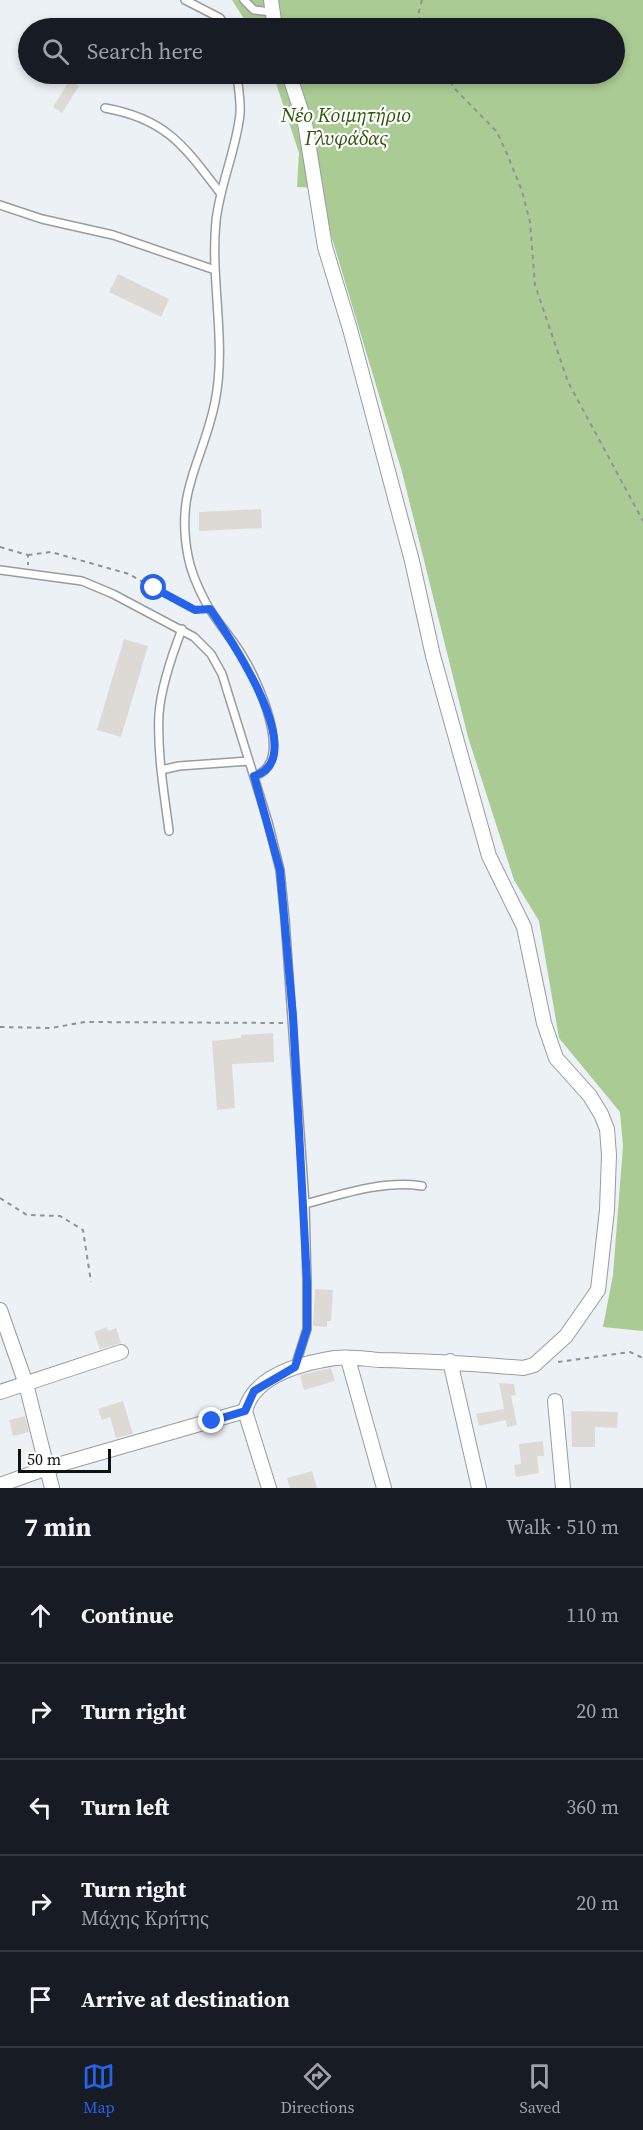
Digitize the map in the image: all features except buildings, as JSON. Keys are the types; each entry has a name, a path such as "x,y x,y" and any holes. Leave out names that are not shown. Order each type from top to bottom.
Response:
{"street":[{"path":"269,1488 245,1411 254,1391 295,1367 337,1358 450,1361 522,1368 534,1365 566,1336 598,1290 607,1210 609,1155 607,1129 601,1114 590,1096 556,1058 544,1023 524,927 489,856 433,656 412,561 359,364 325,247 305,123 292,84"},
{"path":"0,1310 26,1384 52,1488"},
{"path":"0,1392 122,1352"},
{"path":"348,1359 384,1488"},
{"path":"450,1361 479,1488"},
{"path":"555,1401 563,1488"},
{"path":"0,1485 46,1468 245,1411"}],"lane":[{"path":"185,0 220,18"},
{"path":"244,0 254,10 271,6"},
{"path":"238,84 240,112 216,221 218,378 210,424 187,487 184,530 188,558 196,582 210,609 253,675 271,726 274,745 273,759 267,768 254,776"},
{"path":"105,108 125,111 155,124 178,140 221,194"},
{"path":"0,205 31,216 113,235 215,270"},
{"path":"0,570 82,581 194,636 211,654 222,674 280,870 305,1204 307,1329 295,1367"},
{"path":"169,831 161,770 159,712 171,657 182,629"},
{"path":"161,770 179,766 249,761"},
{"path":"305,1204 377,1186 404,1184 422,1186"}],"path":[{"path":"420,18 418,15 422,0"},
{"path":"452,84 497,132 507,154 522,191 530,222 535,285 565,372 643,521"},
{"path":"0,547 28,555 51,552 129,574 180,604 195,610 210,609"},
{"path":"27,573 28,555"},
{"path":"0,1027 51,1028 85,1022 293,1023"},
{"path":"0,1198 27,1215 60,1215 83,1230 91,1282"},
{"path":"555,1362 630,1353 643,1358"}],"green space":[{"name":"Νέο Κοιμητήριο Γλυφάδας","path":"232,0 643,0 643,1331 603,1327 613,1275 623,1146 620,1112 559,1038 539,921 514,880 468,737 402,472 317,188 297,187 299,153 276,84 625,84 625,18 243,18"}],"route":[{"path":"154,588 180,604 195,610 210,609 242,654 253,675 271,726 274,745 273,759 261,774 254,776 280,870 293,1017 305,1204 307,1329 295,1367 267,1381 254,1391 245,1411 212,1421"}]}
